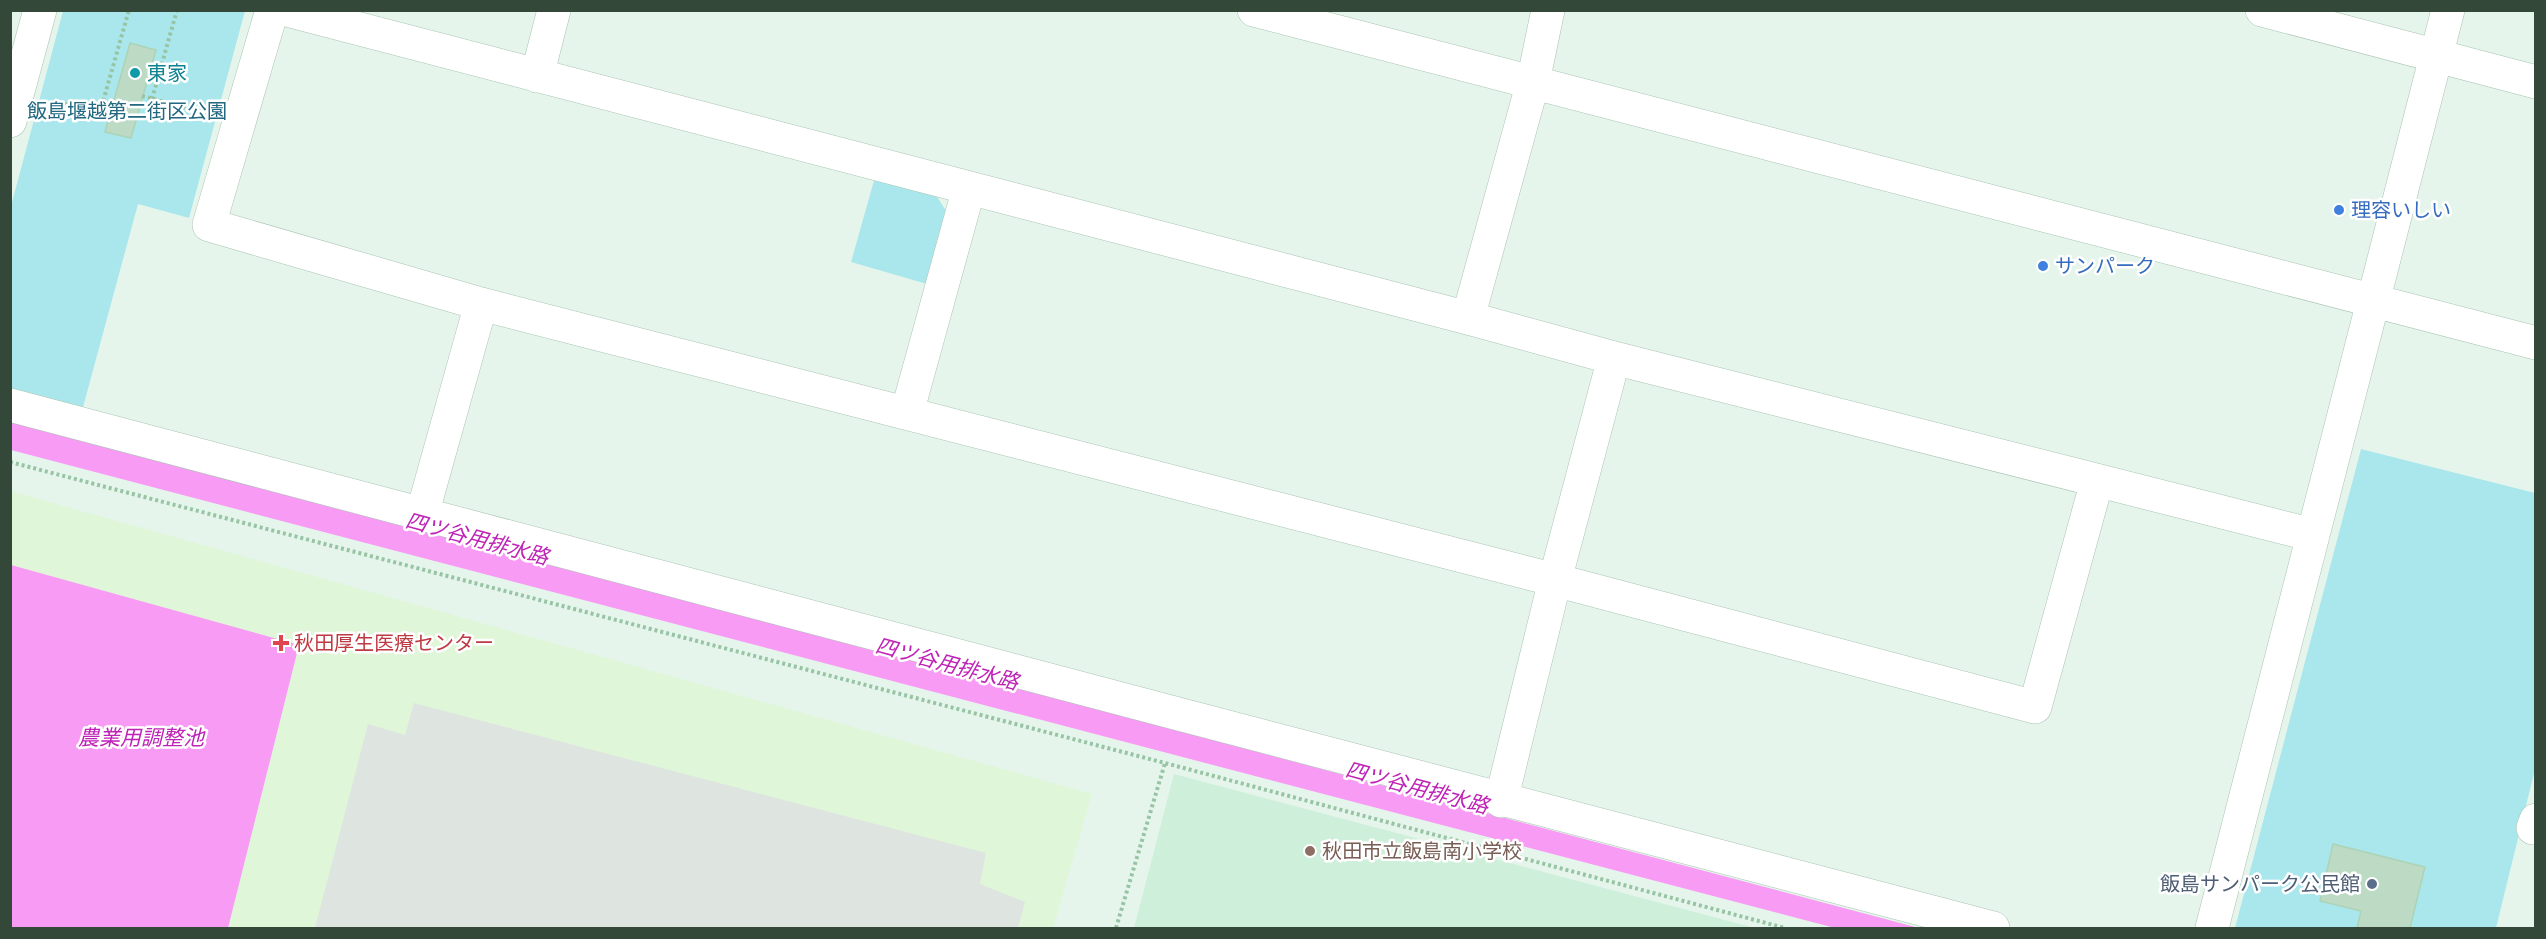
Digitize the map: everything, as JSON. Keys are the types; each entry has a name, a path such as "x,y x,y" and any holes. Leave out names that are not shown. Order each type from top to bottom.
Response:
{"street":[{"path":"14,106 40,10"},
{"path":"272,10 209,225 481,304 1555,580 2035,707 2097,481"},
{"path":"287,10 1614,358 2313,535"},
{"path":"537,76 554,10"},
{"path":"1254,10 2373,303 2535,343"},
{"path":"1468,318 1533,82 1548,10"},
{"path":"2262,10 2535,82"},
{"path":"2212,928 2448,10"},
{"path":"907,413 969,188"},
{"path":"423,511 481,304"},
{"path":"1501,801 1555,580 1614,358"},
{"path":"10,405 423,511 1501,801 1993,928"},
{"path":"2535,820 2533,828 2535,828"}],"path":[{"path":"14,106 100,112 129,10"},
{"path":"152,99 177,10"},
{"path":"142,96 239,122"},
{"path":"10,462 1165,763 1785,928"},
{"path":"1116,928 1165,763"}],"shaded area":[{"name":"秋田厚生医療センター","path":"10,491 1092,794 1053,928 11,928"},
{"path":"414,703 986,853 980,884 1025,902 1018,928 315,928 368,724 405,735"},
{"name":"秋田市立飯島南小学校","path":"1174,774 1755,928 1134,928"}],"green space":[{"name":"飯島堰越第二街区公園","path":"63,11 245,11 189,218 138,204 82,411 11,392 11,206"},
{"path":"875,177 936,195 948,214 927,284 851,262"},
{"path":"2361,449 2535,493 2535,769 2496,928 2235,928"}],"water":[{"name":"四ツ谷用排水路","path":"10,420 1919,928 1835,928 11,450"},
{"name":"農業用調整池","path":"11,565 299,645 228,928 11,928"}],"building":[{"name":"東家","path":"130,43 156,50 131,138 105,132"},
{"name":"飯島サンパーク公民館","path":"2333,844 2425,867 2410,928 2357,928 2361,911 2320,901"}],"place":[{"name":"東家","path":"135,73"},
{"name":"理容いしい","path":"2339,210"},
{"name":"サンパーク","path":"2043,266"},
{"name":"秋田厚生医療センター","path":"281,643"},
{"name":"秋田市立飯島南小学校","path":"1310,851"},
{"name":"飯島サンパーク公民館","path":"2372,884"}]}
